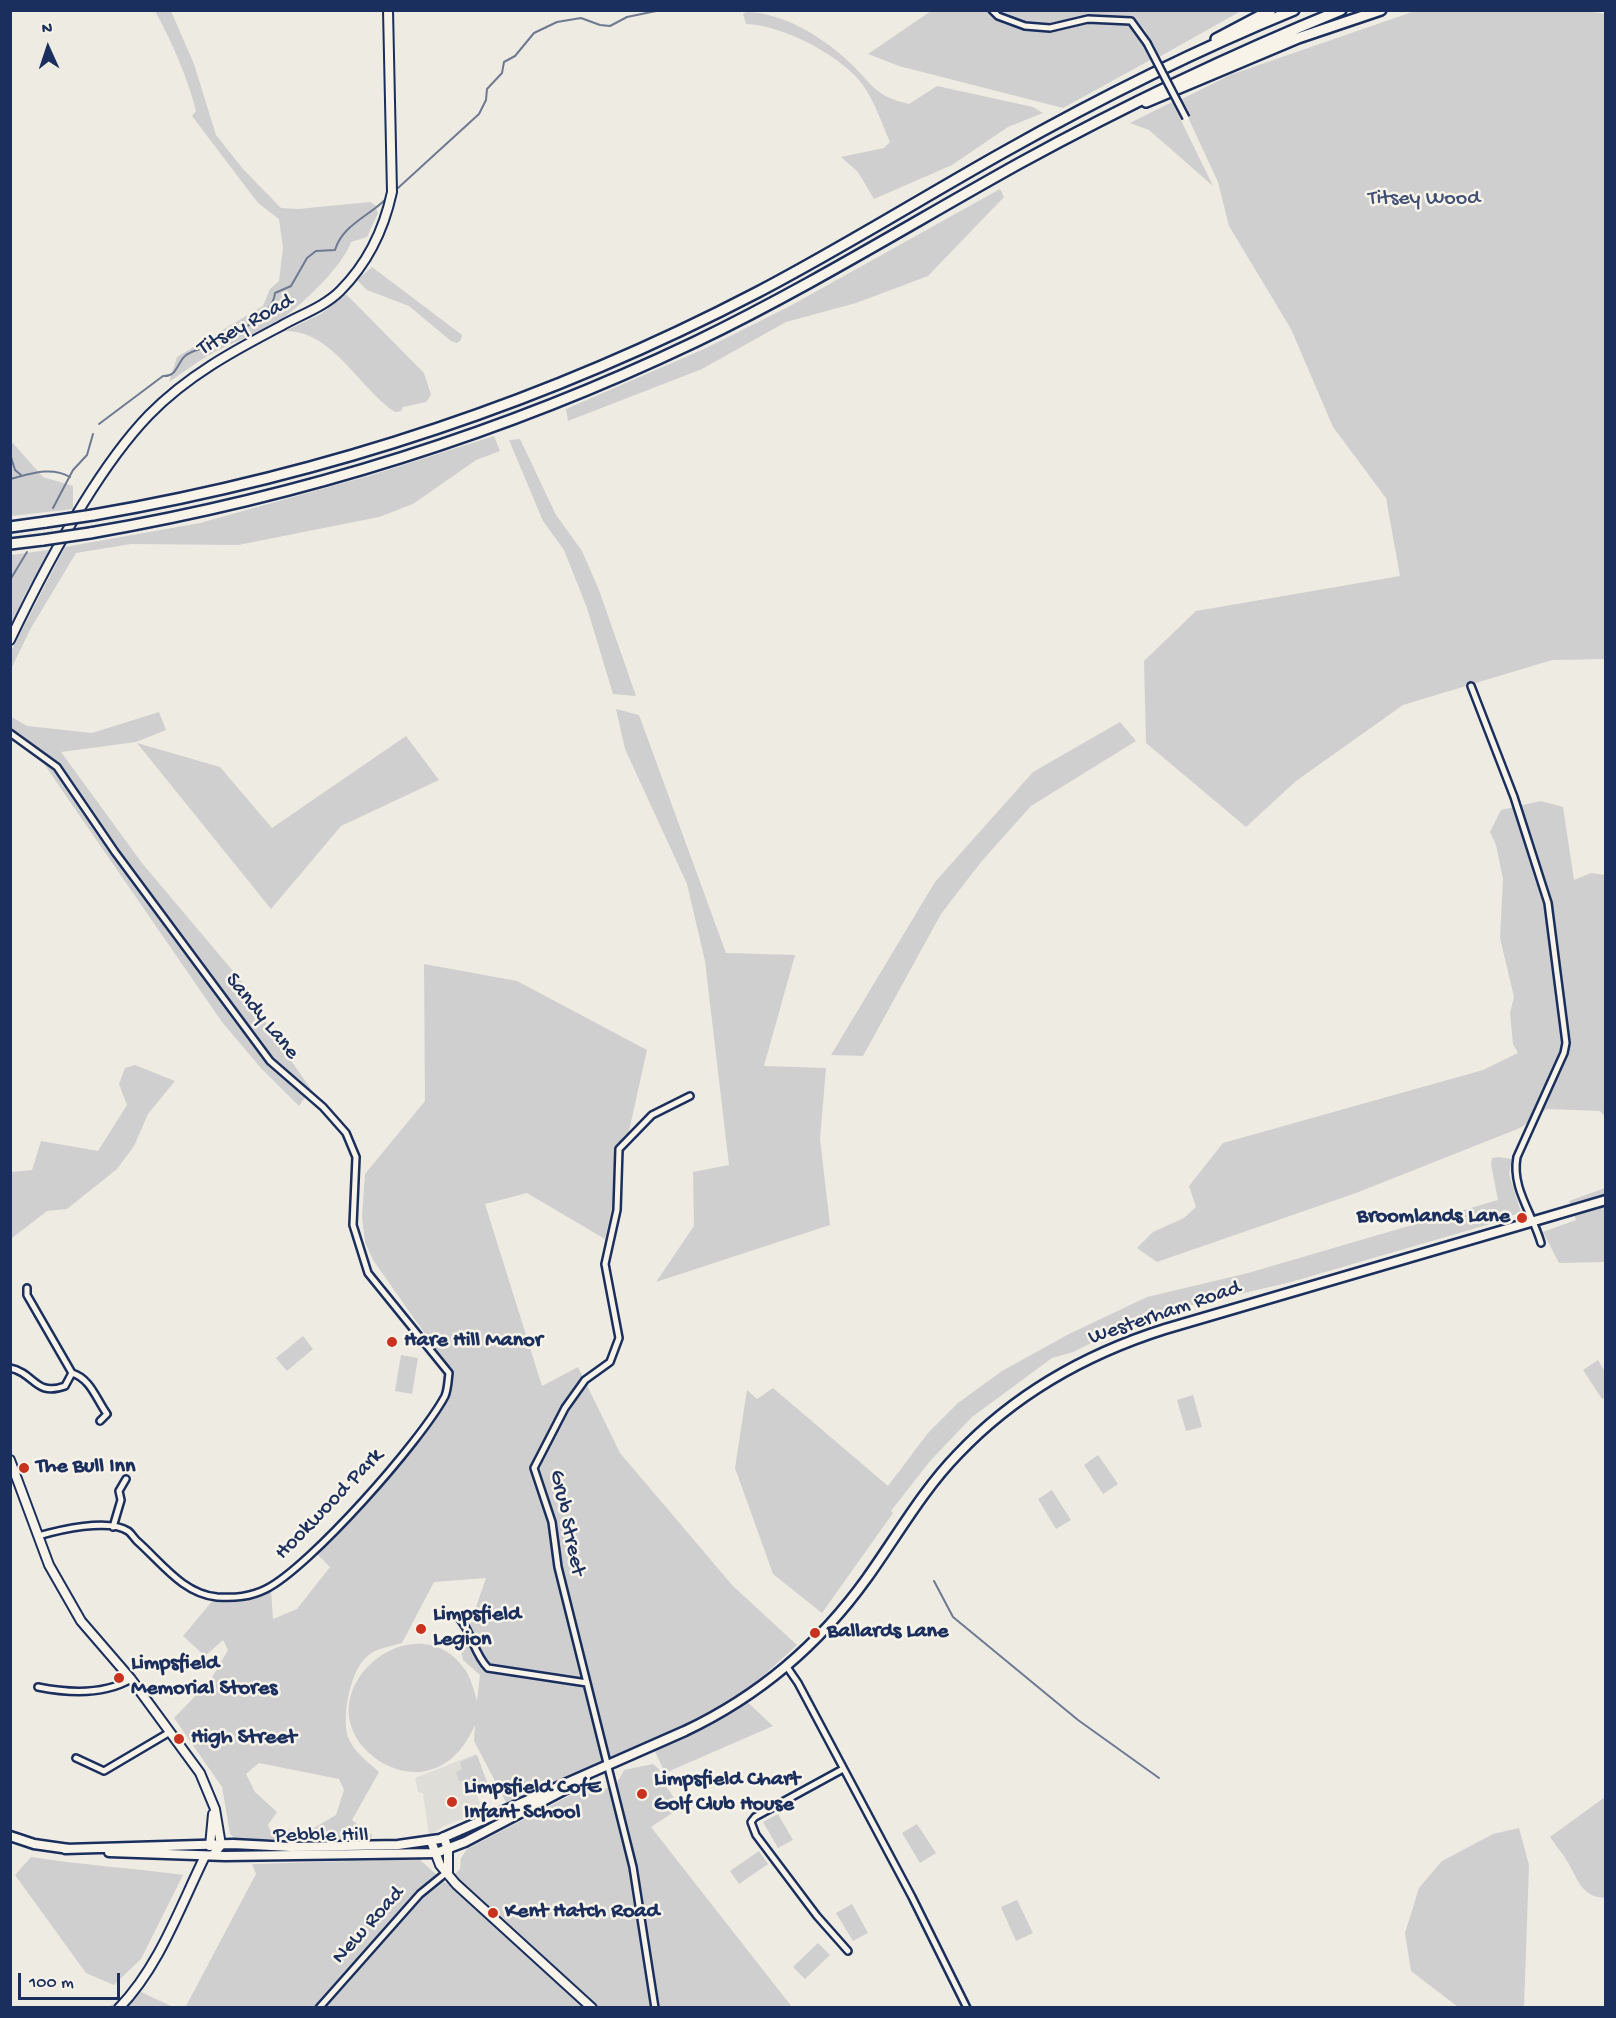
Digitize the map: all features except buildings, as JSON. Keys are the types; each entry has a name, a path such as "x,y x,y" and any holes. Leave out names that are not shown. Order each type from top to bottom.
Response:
{"highway":[{"path":"1178,62 1234,28 1271,10"},
{"path":"10,527 93,515 222,490 340,459 464,420 575,377 656,342 757,292 1046,129 1178,62 1294,10"},
{"path":"10,544 90,533 218,507 326,480 457,439 561,400 664,356 763,308 1020,163 1118,111 1251,48 1341,10"},
{"path":"1118,111 1162,98 1298,38 1381,10"}],"main road":[{"name":"Titsey Road","path":"10,640 30,599 92,493 115,458 149,416 177,390 221,358 312,310 339,292 370,250 387,213 392,192 388,10"},
{"name":"Westerham Road","path":"436,1853 448,1850 608,1766 710,1719 752,1693 787,1667 839,1615 913,1510 958,1454 1005,1411 1049,1380 1089,1358 1150,1334 1605,1200"},
{"path":"10,1460 49,1565 81,1621 131,1679 170,1732 200,1773 213,1801 221,1845 209,1856 137,1990 119,2007"},
{"name":"Westerham Road","path":"437,1839 570,1780 596,1772"},
{"path":"65,1849 210,1846 213,1801"},
{"path":"10,1836 34,1844 65,1849 209,1856"},
{"path":"437,1839 448,1850 448,1872"},
{"path":"437,1839 438,1862 463,1890 592,2007"},
{"name":"Pebble Hill","path":"210,1846 379,1846 437,1839"},
{"name":"Pebble Hill","path":"209,1856 436,1853"}],"street":[{"path":"992,10 998,16 1025,26 1042,27 1089,19 1131,21 1147,43 1186,118"},
{"path":"1471,686 1514,797 1548,903 1559,979 1565,1049 1516,1157 1514,1172 1515,1181 1535,1221 1541,1243"},
{"name":"Sandy Lane","path":"10,733 57,767 115,852 270,1061 323,1107 346,1133 356,1157 353,1225 368,1273 449,1373"},
{"name":"Grub Street","path":"655,2007 633,1867 558,1567 552,1522 534,1468 565,1408 585,1380 610,1362 619,1338 605,1264 617,1210 619,1149 652,1115 690,1096"},
{"path":"27,1288 27,1295 72,1373 88,1382 107,1414 100,1421"},
{"path":"10,1368 18,1370 38,1386 52,1390 65,1386 72,1373"},
{"name":"Hookwood Park","path":"38,1536 84,1526 127,1530 182,1583 201,1594 248,1597 268,1588 303,1562 408,1446 445,1396 449,1373"},
{"path":"114,1527 121,1500 119,1491 126,1479"},
{"path":"456,1616 462,1621 478,1657 488,1668 587,1683"},
{"path":"787,1667 798,1683 917,1906 967,2007"},
{"path":"38,1687 93,1691 115,1688 131,1679"},
{"path":"76,1758 104,1771 170,1732"},
{"path":"843,1769 755,1817 751,1822 756,1835 817,1917 848,1951"},
{"path":"209,1856 210,1846"},
{"name":"New Road","path":"319,2007 420,1894 448,1872"}],"shaded area":[{"name":"Limpsfield CofE Infant School","path":"476,1754 488,1785 475,1790 483,1811 444,1826 429,1836 423,1793 418,1792 415,1778"}],"green space":[{"path":"987,10 995,18 1023,28 1048,30 1088,21 1130,23 1152,59 1063,108 899,66 868,54 931,11"},
{"name":"Titsey Wood","path":"1581,10 1605,14 1605,659 1552,660 1403,705 1296,781 1246,827 1146,743 1144,661 1196,611 1400,576 1386,498 1333,427 1291,329 1229,226 1218,182 1180,100 1230,75 1415,11"},
{"path":"155,11 171,11 194,64 216,135 243,169 281,208 298,209 370,202 375,205 378,213 367,237 351,242 347,252 330,274 286,316 209,355 169,382 177,357 263,306 270,289 279,281 283,248 279,219 258,203 192,116 196,111 188,85"},
{"path":"997,11 1241,11 1159,57 1145,30 1134,19 1088,16 1049,25 1027,22"},
{"path":"747,12 774,16 812,34 846,59 879,92 896,100 909,104 937,86 1033,107 1043,113 1008,127 952,165 874,199 858,172 841,157 884,148 890,142 873,101 864,86 837,60 807,42 775,29 746,24 743,14"},
{"path":"1172,102 1213,186 1149,130 1130,123"},
{"path":"1000,189 1004,197 928,276 856,303 786,322 702,369 568,421 566,409 704,349 790,306"},
{"path":"372,267 462,335 461,340 457,343 451,341 409,306 367,290 357,280"},
{"path":"346,294 424,373 431,395 426,402 403,407 401,411 395,412 382,402 331,350 302,333 285,331 321,314"},
{"path":"494,436 500,451 476,460 413,504 379,517 238,545 131,544 76,553 31,628 11,669 11,651 65,547 200,523 372,475"},
{"path":"520,439 556,515 582,551 599,590 636,696 613,694 587,608 564,550 543,521 509,440"},
{"path":"11,441 43,477 73,486 73,509 11,516"},
{"path":"49,550 51,552 26,592 11,626 11,555"},
{"path":"616,709 639,715 726,953 795,955 764,1066 826,1068 820,1139 830,1225 656,1282 694,1226 693,1172 729,1165 705,961 687,884 625,749"},
{"path":"159,712 166,730 136,742 61,752 142,863 248,989 275,1038 311,1089 299,1106 260,1067 222,1022 44,764 11,737 10,716 27,726 92,733"},
{"path":"1120,722 1136,741 1031,806 981,862 941,914 863,1056 831,1055 935,882 1033,772"},
{"path":"406,736 439,780 341,826 271,909 137,743 220,767 272,828"},
{"path":"1541,801 1563,807 1574,880 1591,873 1605,875 1605,1117 1600,1111 1547,1109 1520,1128 1356,1193 1157,1262 1137,1248 1153,1232 1184,1218 1196,1207 1189,1186 1223,1143 1483,1070 1518,1053 1513,1044 1510,1013 1514,997 1500,938 1503,879 1496,845 1490,832 1501,810"},
{"path":"424,964 517,981 647,1050 605,1239 527,1193 485,1204 542,1386 578,1367 620,1453 733,1586 797,1645 741,1696 773,1726 665,1773 651,1743 521,1799 506,1802 474,1741 475,1725 460,1750 447,1762 419,1772 398,1770 380,1761 369,1753 352,1729 349,1704 358,1680 374,1661 396,1648 420,1644 445,1651 466,1671 477,1701 480,1675 463,1660 461,1651 486,1578 434,1582 402,1643 377,1650 363,1660 349,1692 346,1717 348,1737 358,1752 379,1772 352,1820 372,1835 371,1839 236,1839 230,1834 222,1787 174,1718 210,1681 228,1650 223,1640 205,1656 183,1636 214,1599 247,1600 271,1590 273,1619 297,1609 330,1567 316,1553 375,1490 440,1406 443,1376 449,1368 373,1260 365,1242 362,1217 365,1174 425,1101","holes":["259,1763 339,1779 344,1790 336,1815 312,1829 270,1830 268,1825 277,1812 255,1792 246,1774"]},
{"path":"135,1065 175,1081 148,1114 134,1146 117,1169 67,1209 47,1211 12,1238 11,1172 32,1170 41,1141 98,1151 127,1105 119,1084 125,1068"},
{"path":"1492,1158 1512,1159 1509,1174 1521,1212 1490,1224 1291,1282 1167,1311 1128,1325 1073,1352 1052,1358 972,1417 930,1461 891,1511 893,1513 822,1613 773,1574 735,1468 747,1390 757,1399 773,1388 888,1486 928,1433 958,1403 1002,1371 1069,1334 1147,1297 1248,1273 1498,1200 1491,1164"},
{"path":"1605,1188 1605,1262 1559,1263 1543,1232 1576,1220 1569,1201"},
{"path":"303,1336 313,1349 287,1371 276,1358"},
{"path":"401,1355 418,1358 412,1394 395,1391"},
{"path":"1598,1360 1605,1372 1605,1397 1602,1399 1583,1370"},
{"path":"1193,1395 1202,1427 1186,1431 1177,1400"},
{"path":"1098,1455 1118,1484 1103,1494 1084,1465"},
{"path":"1052,1490 1071,1520 1056,1529 1038,1499"},
{"path":"477,1755 488,1785 470,1792 468,1783 459,1781 456,1772 462,1769 460,1762"},
{"path":"653,1764 659,1769 660,1776 680,1808 651,1827 792,2007 185,2008 256,1874 252,1864 419,1859 446,1883 460,1869 461,1858 467,1849 592,1784 598,1792 617,1783 624,1770"},
{"path":"1605,1797 1605,1898 1585,1891 1550,1837"},
{"path":"778,1814 793,1840 778,1848 763,1822"},
{"path":"917,1824 936,1853 920,1863 902,1833"},
{"path":"1519,1828 1529,1865 1524,2007 1458,2007 1411,1971 1405,1933 1419,1888 1442,1861 1493,1834"},
{"path":"759,1851 768,1864 739,1884 730,1871"},
{"path":"31,1857 183,1875 141,1959 114,1985 86,1973 15,1875"},
{"path":"1017,1900 1033,1933 1016,1941 1001,1907"},
{"path":"852,1904 868,1933 853,1941 836,1913"},
{"path":"818,1943 830,1955 805,1979 793,1967"},
{"path":"137,1990 173,2007 106,2008"}],"waterway":[{"path":"398,188 479,114 486,100 487,89 502,73 504,62 515,56 534,33 557,22 581,18 610,26 627,17 661,10"},
{"path":"99,424 163,376 174,372 182,359 193,351 212,344 257,319 266,311 275,293 291,286 307,258 316,251 335,250 343,234 385,200"},
{"path":"53,508 73,470 87,455 93,434"},
{"path":"10,454 15,470 21,475"},
{"path":"10,479 48,471 70,477"},
{"path":"10,580 27,552"},
{"path":"934,1581 953,1617 1078,1720 1159,1778"}],"place":[{"name":"Broomlands Lane","path":"1522,1218"},
{"name":"Hare Hill Manor","path":"392,1342"},
{"name":"The Bull Inn","path":"24,1468"},
{"name":"Limpsfield Legion","path":"421,1629"},
{"name":"Ballards Lane","path":"815,1633"},
{"name":"Limpsfield Memorial Stores","path":"119,1678"},
{"name":"High Street","path":"179,1739"},
{"name":"Limpsfield Chart Golf Club House","path":"642,1794"},
{"name":"Limpsfield CofE Infant School","path":"452,1802"},
{"name":"Kent Hatch Road","path":"493,1913"}]}
